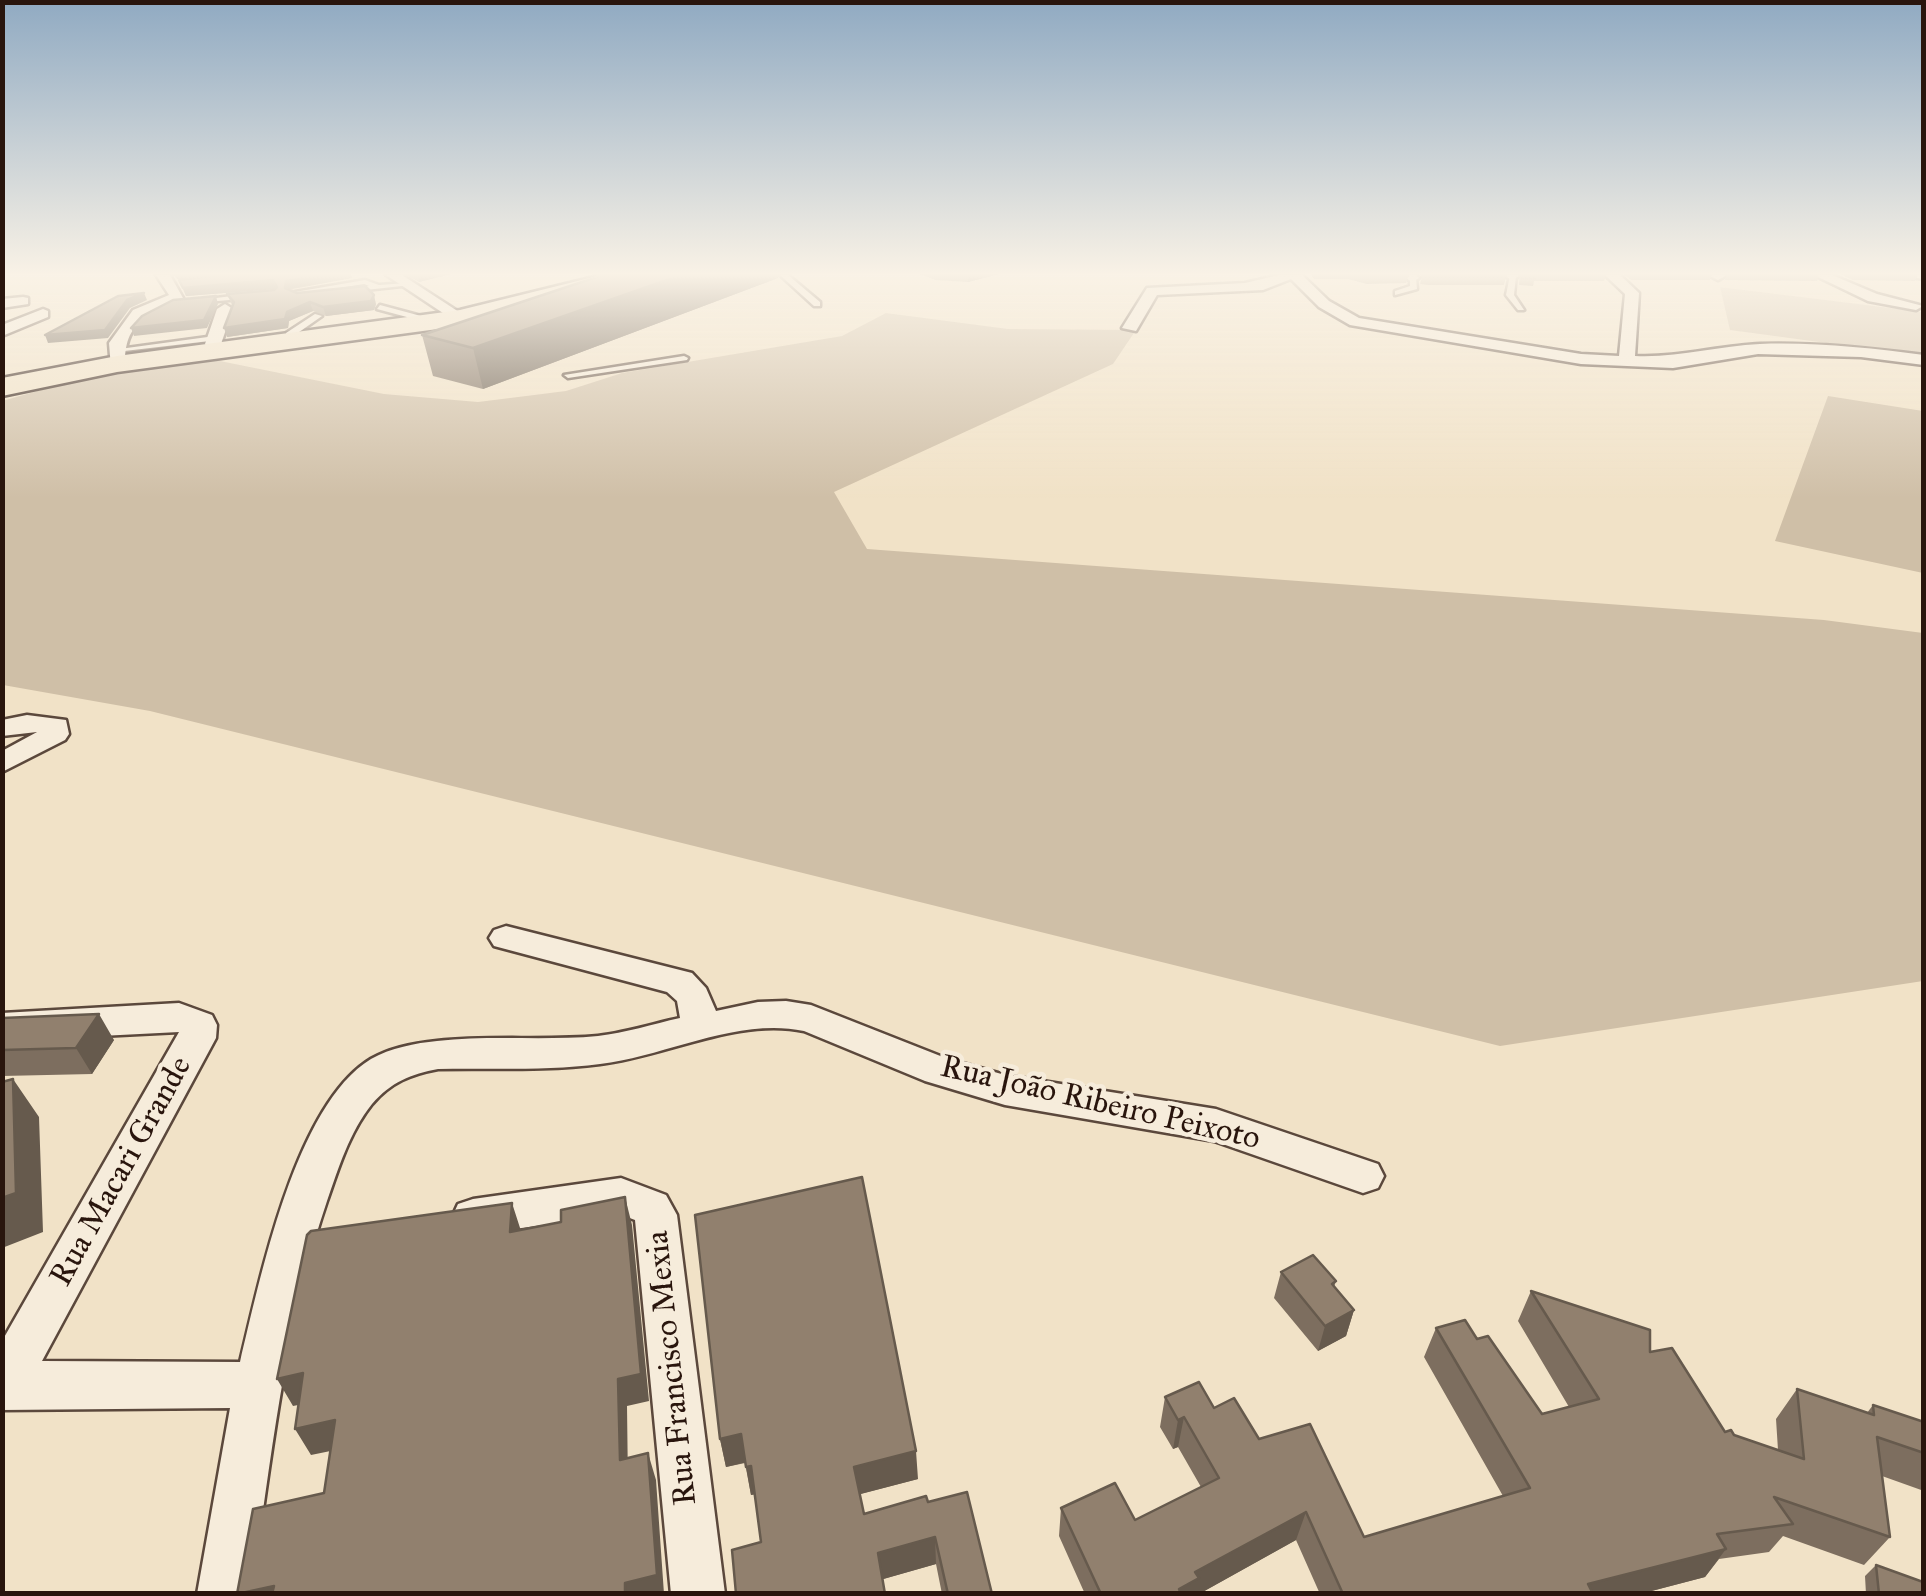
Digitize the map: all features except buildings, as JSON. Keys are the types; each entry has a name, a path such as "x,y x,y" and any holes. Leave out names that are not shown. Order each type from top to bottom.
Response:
{"main road":[{"path":"2,378 162,349"},
{"path":"2,387 116,357 183,349"}],"street":[{"path":"116,357 120,349"},
{"path":"1519,349 1570,358 1673,363 1762,349"},
{"path":"1625,349 1629,359"},
{"path":"1790,349 1862,352 1924,360"},
{"path":"2,728 26,722 56,726 54,734 38,746 2,763"},
{"path":"506,938 679,982 693,992 699,1008 698,1029"},
{"name":"Rua João Ribeiro Peixoto","path":"224,1594 258,1385 311,1239 328,1140 358,1093 384,1070 405,1061 438,1055 600,1050 758,1015 811,1019 939,1071 988,1085 1216,1125 1363,1176"},
{"name":"Rua Macari Grande","path":"2,1026 179,1017 199,1025 197,1038 3,1386"},
{"name":"Rua Francisco Mexia","path":"428,1223 621,1196 651,1208 656,1215 698,1594"},
{"path":"3,1386 258,1385"}],"lane":[{"path":"568,374 684,358"}],"shaded area":[{"path":"762,349 1123,349 1113,364 834,492 867,549 1824,620 1923,633 1923,981 1500,1046 150,711 3,685 2,401 77,380 210,359 384,394 478,402 566,391 622,373"},
{"path":"1875,349 1923,349 1923,356"},
{"path":"1828,396 1923,411 1923,573 1775,541"}]}
